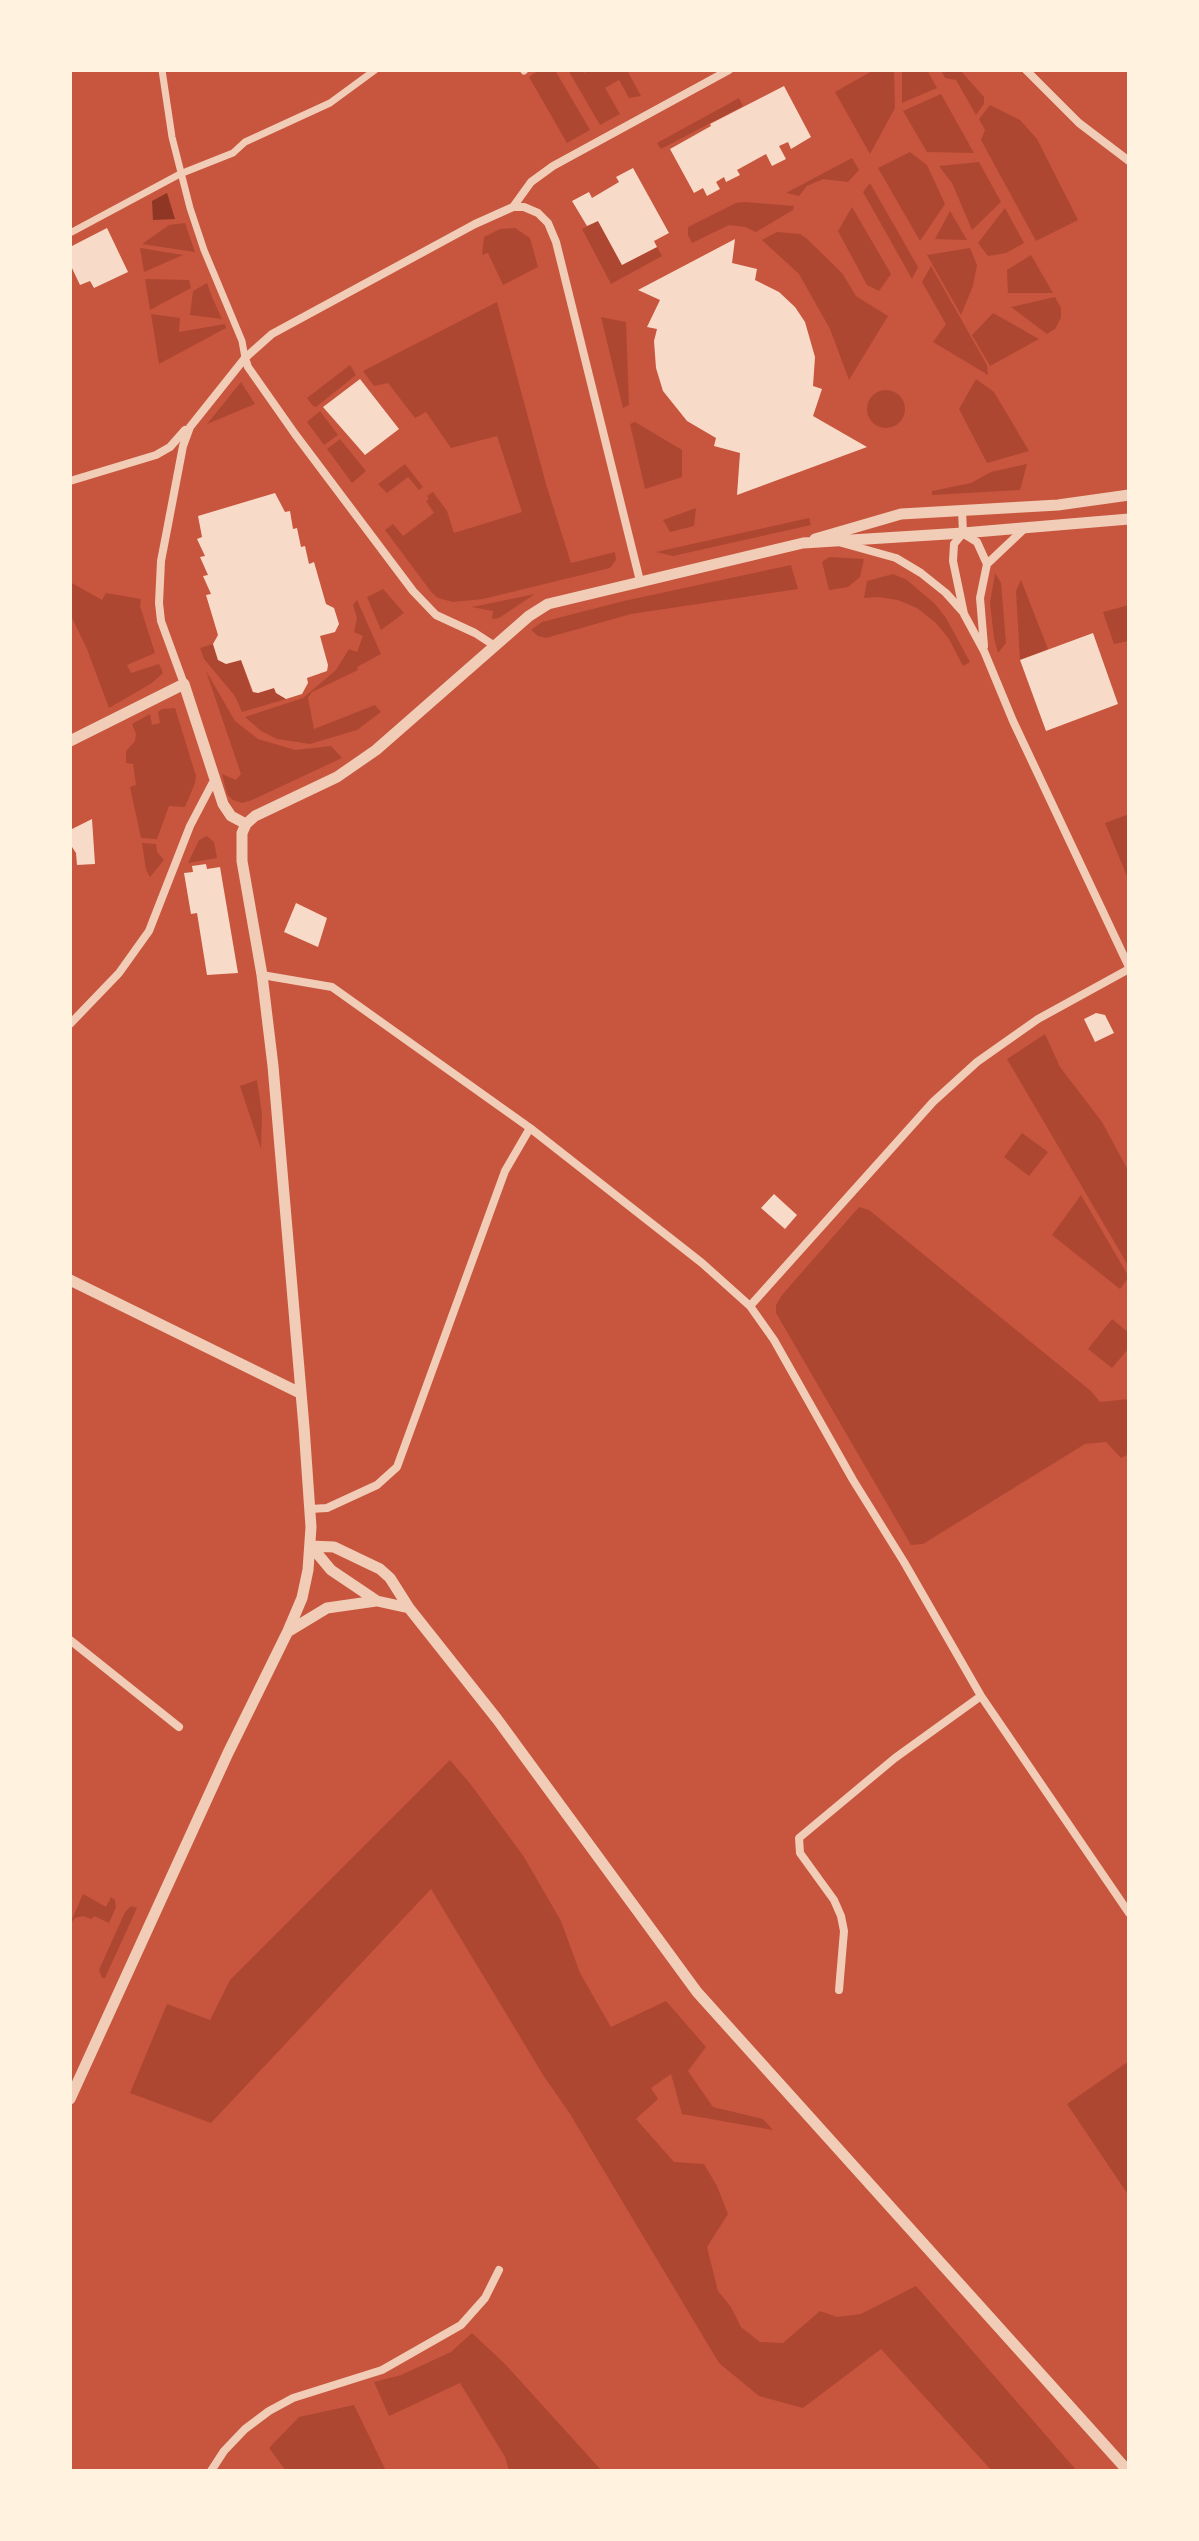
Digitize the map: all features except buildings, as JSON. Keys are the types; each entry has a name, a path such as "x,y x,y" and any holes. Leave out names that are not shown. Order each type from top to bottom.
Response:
{"street":[{"path":"162,70 180,174 198,234 242,341 248,367 413,591 436,615 495,646"},
{"path":"70,233 180,174 233,153 245,142 330,103 375,70"},
{"path":"513,207 542,172 729,70"},
{"path":"1026,70 1079,123 1129,161"},
{"path":"70,481 131,464 170,447 245,358 272,334 475,224 513,207 524,207 538,213 548,223 556,242 640,581"},
{"path":"199,414 184,444 161,561 161,621 223,804 231,816 246,824"},
{"path":"70,2099 228,1753 288,1631 302,1598 311,1546 273,1066 262,975 242,861 242,833 246,824 255,816 326,783 367,757 529,616 561,600 803,543 901,514 1058,505 1129,495"},
{"path":"962,510 963,533 954,544 953,561 964,614"},
{"path":"803,543 1129,519"},
{"path":"984,651 980,598 987,564 1026,528"},
{"path":"963,533 977,542 987,564"},
{"path":"750,1306 924,1112 977,1062 1038,1019 1129,968 1013,721 984,651 964,614 946,593 896,558 838,542"},
{"path":"70,741 184,684"},
{"path":"70,1024 119,973 149,931 190,826 216,781"},
{"path":"262,975 332,987 530,1128 702,1263 750,1306 770,1333 981,1696 1129,1913"},
{"path":"310,1509 327,1508 377,1485 397,1467 505,1171 530,1128"},
{"path":"70,1280 300,1393"},
{"path":"311,1546 331,1570 377,1601"},
{"path":"311,1546 334,1547 380,1569 497,1719 697,1992 1128,2471"},
{"path":"288,1631 327,1608 354,1602 377,1601 409,1608"},
{"path":"70,1640 179,1727"},
{"path":"839,1990 844,1931 841,1916 834,1900 800,1853 799,1838 895,1758 981,1696"},
{"path":"211,2471 224,2451 245,2429 269,2411 293,2398 382,2370 461,2325 485,2298 499,2270"}],"shaded area":[{"path":"539,70 555,70 590,130 567,143 529,77"},
{"path":"568,70 582,70 584,73 590,70 627,70 641,96 629,98 619,80 605,88 620,114 600,125"},
{"path":"874,70 894,70 895,108 870,154 835,92"},
{"path":"902,70 927,70 937,88 902,103"},
{"path":"941,70 960,70 984,97 984,104 976,115 956,80 945,78"},
{"path":"941,94 974,153 927,152 903,111"},
{"path":"739,98 743,106 661,149 657,143"},
{"path":"990,105 1020,120 1037,139 1078,220 1036,241 981,140 985,130 979,119"},
{"path":"910,152 927,165 945,204 920,241 878,168"},
{"path":"852,158 859,170 848,182 823,179 807,186 799,196 786,193"},
{"path":"979,162 1001,202 972,230 952,183 939,166"},
{"path":"870,183 918,267 912,279 863,192"},
{"path":"167,193 175,219 153,220 152,201"},
{"path":"736,203 794,206 793,210 756,232 729,225 692,243 688,227"},
{"path":"852,207 891,274 879,291 867,285 838,231"},
{"path":"1005,208 1024,243 1006,253 988,256 978,243"},
{"path":"950,211 967,240 935,239"},
{"path":"598,221 622,265 657,247 662,256 611,284 582,229"},
{"path":"185,223 195,252 142,244 169,225"},
{"path":"515,228 530,238 538,267 503,285 488,253 482,255 484,237 500,229"},
{"path":"777,232 800,234 806,238 842,273 856,296 888,316 849,380 830,329 799,274 762,240"},
{"path":"140,248 183,255 144,272"},
{"path":"970,248 977,265 973,286 961,315 927,255"},
{"path":"1031,255 1053,293 1008,293 1007,270"},
{"path":"931,266 987,365 988,375 933,342 946,324 922,282"},
{"path":"145,279 189,280 191,288 150,310"},
{"path":"207,283 222,319 190,315 193,291"},
{"path":"1055,297 1061,308 1061,318 1055,329 1047,334 1011,307"},
{"path":"497,302 546,484 571,563 615,552 616,560 610,568 483,599 453,602 432,593 385,530 393,524 403,536 434,513 426,501 433,492 447,511 454,533 522,512 497,436 451,448 426,412 415,418 388,383 374,386 363,371"},
{"path":"993,313 1039,339 990,366 972,335"},
{"path":"151,314 180,318 179,332 225,324 226,328 159,364"},
{"path":"601,317 626,322 629,405 623,408"},
{"path":"350,365 356,375 316,407 313,406 307,398"},
{"path":"976,379 994,392 1029,451 987,463 959,409"},
{"path":"241,382 255,404 207,424"},
{"path":"886,390 899,396 905,409 899,422 886,428 873,422 867,409 873,396"},
{"path":"320,411 338,435 324,445 307,422"},
{"path":"635,422 682,450 682,477 645,489 630,424"},
{"path":"340,439 366,471 352,483 327,449"},
{"path":"405,464 423,487 419,490 408,477 387,493 378,484"},
{"path":"1027,464 1020,490 932,495 932,491 971,483 991,472"},
{"path":"696,508 694,526 670,532 663,520"},
{"path":"809,518 811,525 673,556 656,552"},
{"path":"829,557 864,559 860,577 848,587 829,590 822,562"},
{"path":"791,565 798,589 631,614 546,638 531,630 542,622 624,601"},
{"path":"995,573 1001,583 1006,643 998,653 990,603"},
{"path":"893,574 907,580 935,604 970,662 963,666 949,639 936,623 917,608 898,600 864,598 867,581"},
{"path":"1021,580 1048,649 1020,660 1016,591"},
{"path":"70,582 102,600 106,593 141,599 140,606 155,653 127,665 131,673 159,664 163,673 152,683 109,708 70,614"},
{"path":"383,589 404,613 381,630 367,597"},
{"path":"535,594 499,618 492,619 493,611 472,607"},
{"path":"357,600 381,654 357,667 358,670 312,692 308,698 314,729 375,705 381,712 357,730 310,744 277,739 261,731 245,717 303,698 336,670 349,649 357,652 363,636 354,632 357,618 353,605"},
{"path":"1129,605 1129,641 1114,644 1103,612"},
{"path":"213,644 218,660 226,664 241,660 252,692 274,688 286,699 242,712 235,696 204,659 200,648"},
{"path":"206,671 235,721 258,739 295,750 331,746 342,758 252,800 242,803 233,800 227,794 222,774 236,780 241,774"},
{"path":"175,708 196,776 195,783 185,807 169,806 157,839 141,838 130,787 136,785 133,764 126,763 126,751 135,741 132,724 150,714 152,725 160,723 158,712"},
{"path":"1129,814 1129,881 1105,823"},
{"path":"207,836 214,842 217,858 188,863 199,840"},
{"path":"142,843 156,844 157,852 164,860 150,877 146,870"},
{"path":"1045,1034 1060,1067 1102,1122 1129,1172 1129,1267 1007,1059"},
{"path":"257,1080 262,1114 261,1149 240,1086"},
{"path":"1022,1133 1048,1152 1029,1176 1004,1157"},
{"path":"1081,1195 1129,1277 1120,1289 1052,1235"},
{"path":"859,1207 869,1210 1091,1391 1100,1402 1129,1399 1129,1454 1121,1458 1106,1442 1085,1444 923,1544 911,1545 776,1313 776,1305 782,1295"},
{"path":"1112,1319 1129,1333 1129,1348 1112,1368 1088,1349"},
{"path":"450,1760 524,1857 561,1921 580,1973 611,2027 666,2001 706,2047 688,2071 713,2107 763,2119 773,2130 682,2114 671,2074 651,2088 658,2099 636,2119 674,2162 704,2164 717,2186 728,2214 707,2247 718,2291 741,2327 760,2342 783,2343 820,2311 837,2317 861,2314 916,2286 1077,2471 992,2471 881,2349 803,2408 759,2396 719,2363 431,1889 211,2123 130,2093 167,2004 210,2020 230,1980"},
{"path":"83,1894 106,1907 111,1897 115,1900 116,1907 109,1923 94,1916 92,1919 83,1916 75,1918 70,1924"},
{"path":"131,1906 137,1908 105,1978 102,1978 99,1970 125,1912"},
{"path":"1129,2061 1129,2196 1067,2104"},
{"path":"472,2333 505,2364 602,2471 509,2471 505,2457 460,2383 389,2416 374,2382 401,2375 451,2352"},
{"path":"354,2405 386,2471 286,2471 269,2448 299,2417"}]}
